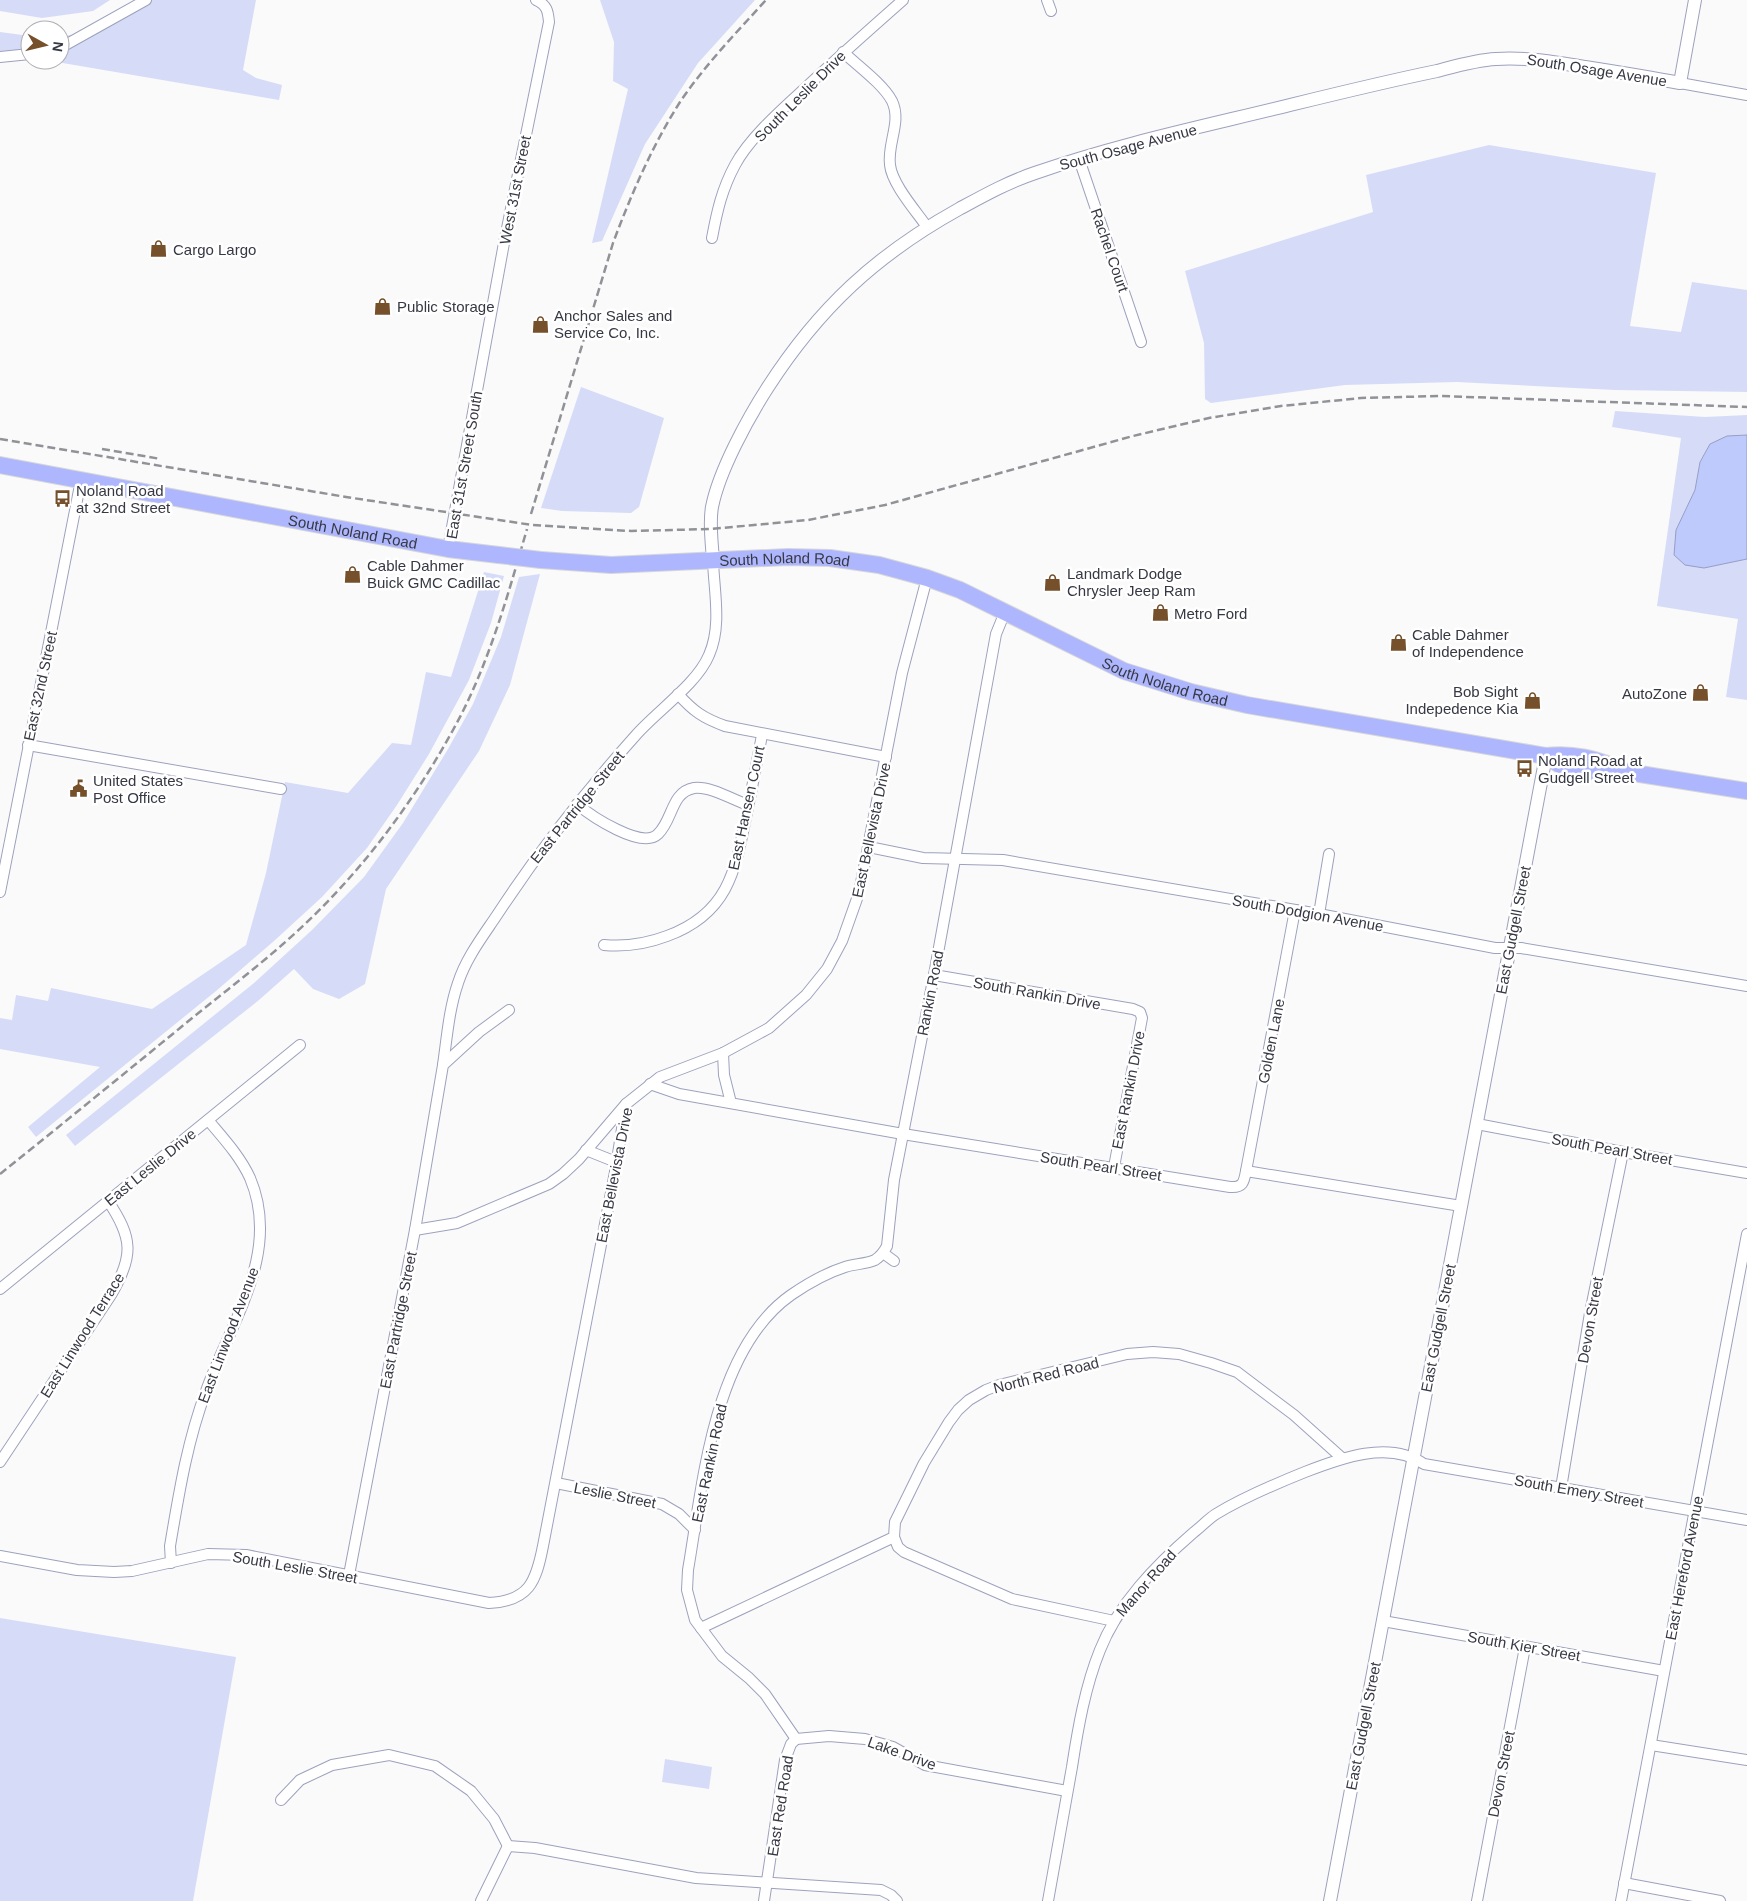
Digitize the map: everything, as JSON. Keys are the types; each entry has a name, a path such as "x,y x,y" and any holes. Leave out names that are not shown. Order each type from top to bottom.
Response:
{"main road":[{"name":"South Noland Road","path":"0,465 448,549 542,560 611,565 788,557 830,558 879,565 928,578 960,590 1124,671 1191,692 1247,705 1546,756 1560,766 1596,772 1621,771 1747,791"}],"street":[{"path":"70,42 146,0"},
{"name":"South Leslie Drive","path":"712,238 721,194 736,163 758,135 776,115 843,52 903,0"},
{"path":"1047,0 1051,11"},
{"path":"1680,83 1695,0"},
{"name":"West 31st Street","path":"479,380 504,243 549,22 548,11 538,1"},
{"path":"843,52 885,91 892,101 896,113 896,122 888,150 890,167 897,183 927,227"},
{"path":"0,57 20,55"},
{"name":"South Osage Avenue","path":"713,561 712,507 728,463 758,403 788,357 818,318 845,290 882,258 927,227 994,190 1032,174 1156,138 1401,78 1491,59 1518,58 1543,60 1747,94"},
{"name":"Rachel Court","path":"1079,159 1141,342"},
{"name":"East 31st Street South","path":"448,549 479,380"},
{"name":"East 32nd Street","path":"0,892 81,480"},
{"name":"East Partridge Street","path":"349,1575 415,1230 452,1002 458,981 472,953 538,854 577,804 640,730 697,673 710,653 716,623 713,561"},
{"name":"East Bellevista Drive","path":"528,1589 535,1579 539,1568 626,1104 660,1077 723,1053 753,1037 781,1018 806,996 827,969 842,941 859,893 902,673 928,578"},
{"name":"Rankin Road","path":"883,1253 887,1246 894,1180 956,858 996,634 1005,612"},
{"path":"678,694 690,708 706,719 725,726 762,735 886,757"},
{"name":"East Hansen Court","path":"604,945 620,947 637,945 682,930 708,911 722,895 731,880 739,855 762,735"},
{"path":"28,745 281,789"},
{"name":"East Gudgell Street","path":"1330,1901 1546,756"},
{"path":"577,804 590,816 620,831 645,838 657,835 668,821 676,800 688,790 698,788 710,790 748,805"},
{"name":"South Dodgion Avenue","path":"869,847 923,858 1003,860 1319,914 1495,948 1521,948 1747,986"},
{"path":"1319,914 1329,854"},
{"name":"Golden Lane","path":"1246,1171 1295,910"},
{"name":"South Rankin Drive","path":"934,975 1133,1009 1140,1012"},
{"path":"443,1065 479,1032 509,1010"},
{"name":"East Rankin Drive","path":"1114,1167 1142,1018 1140,1012"},
{"name":"East Leslie Drive","path":"0,1289 300,1046"},
{"path":"723,1053 724,1075 731,1103"},
{"name":"South Pearl Street","path":"650,1084 679,1094 903,1134 1236,1188 1243,1183 1246,1171"},
{"path":"415,1230 457,1223 530,1194 548,1184 562,1174 586,1150 626,1104"},
{"name":"East Linwood Avenue","path":"171,1562 170,1546 189,1442 214,1369 251,1283 260,1242 259,1211 250,1180 242,1162 208,1120"},
{"name":"South Pearl Street","path":"1477,1124 1747,1173"},
{"path":"586,1150 616,1162"},
{"name":"Devon Street","path":"1561,1488 1590,1313 1623,1152"},
{"path":"1246,1171 1461,1206"},
{"name":"East Linwood Terrace","path":"0,1462 111,1295 124,1270 128,1251 126,1235 118,1216 108,1201"},
{"name":"East Hereford Avenue","path":"1621,1901 1747,1234"},
{"path":"883,1253 894,1261"},
{"name":"East Rankin Road","path":"700,1628 690,1605 687,1590 688,1570 711,1442 722,1401 742,1352 755,1331 790,1296 822,1276 846,1267 874,1260 883,1253"},
{"name":"North Red Road","path":"894,1537 895,1522 924,1463 949,1422 969,1400 999,1385 1127,1354 1153,1352 1180,1354 1212,1362 1237,1372 1294,1415 1342,1458"},
{"name":"Manor Road","path":"1048,1901 1079,1727 1092,1673 1100,1649 1114,1621 1130,1598 1157,1567 1215,1515 1278,1483 1342,1458 1376,1453 1395,1453 1414,1457"},
{"name":"South Emery Street","path":"1414,1457 1424,1464 1747,1520"},
{"name":"Leslie Street","path":"556,1483 662,1504 679,1514 695,1530"},
{"path":"700,1628 894,1537 898,1547 904,1552 1012,1599 1114,1621"},
{"name":"South Leslie Street","path":"0,1556 97,1572 132,1571 208,1554 246,1555 489,1603 515,1599 528,1589"},
{"name":"South Kier Street","path":"1383,1621 1664,1671"},
{"name":"East Red Road","path":"700,1628 722,1656 765,1694 796,1739 791,1744 785,1760 764,1901"},
{"name":"Devon Street","path":"1477,1901 1525,1646"},
{"name":"Lake Drive","path":"796,1739 829,1736 865,1739 893,1748 925,1764 1068,1791"},
{"path":"1651,1745 1747,1760"},
{"path":"281,1800 300,1780 332,1765 389,1755 435,1766 471,1791 494,1819 508,1846"},
{"path":"508,1846 535,1848 696,1878 881,1890 891,1894 897,1901"},
{"path":"481,1901 508,1846"},
{"path":"1624,1883 1720,1901"}],"shaded area":[{"path":"0,0 110,0 93,11 42,18 0,11"},
{"path":"139,0 256,0 243,70 256,78 282,85 279,100 70,64 70,35 92,29"},
{"path":"600,0 755,0 698,63 645,144 602,241 592,243 628,89 613,81 614,42"},
{"path":"0,32 20,35 20,55 0,52"},
{"path":"1489,145 1656,173 1630,326 1681,332 1692,282 1747,290 1747,392 1615,390 1457,382 1345,385 1211,403 1205,399 1204,343 1185,271 1373,212 1366,175"},
{"path":"581,387 664,418 639,507 631,513 562,511 541,508"},
{"path":"1615,411 1705,417 1747,415 1747,435 1727,436 1710,444 1700,461 1695,490 1676,530 1742,560 1747,559 1747,700 1726,697 1738,619 1657,606 1681,438 1612,427"},
{"path":"484,572 504,576 491,623 469,680 429,754 367,848 322,897 274,941 216,991 36,1137 28,1127 100,1067 0,1049 0,1018 12,1020 16,995 48,1001 51,988 152,1009 246,945 266,873 285,782 348,793 392,743 411,745 426,672 451,677"},
{"path":"540,574 510,685 479,751 386,889 365,984 339,999 313,989 294,969 259,1000 75,1146 66,1135 254,983 312,930 364,877 403,823 473,704 501,637 519,577"},
{"path":"0,1618 236,1657 193,1901 0,1901"},
{"path":"665,1759 712,1767 709,1789 662,1782"}],"water":[{"path":"1747,435 1747,559 1704,568 1685,565 1674,555 1676,530 1695,490 1700,462 1710,444 1727,436"}],"railway":[{"path":"531,514 613,243 643,171 660,136 690,88 721,49 766,0"},
{"path":"0,439 346,497 532,525 631,531 711,529 808,520 885,505 1133,436 1209,418 1281,406 1361,398 1441,396 1747,407"},
{"path":"102,449 161,459"},
{"path":"0,1174 283,944 356,871 418,789 453,730 487,657 527,529"}],"place":[{"name":"Cargo Largo","path":"159,249"},
{"name":"Public Storage","path":"383,306"},
{"name":"Anchor Sales and Service Co, Inc.","path":"540,324"},
{"name":"Noland Road at 32nd Street","path":"62,499"},
{"name":"Cable Dahmer Buick GMC Cadillac","path":"353,574"},
{"name":"Landmark Dodge Chrysler Jeep Ram","path":"1053,582"},
{"name":"Metro Ford","path":"1160,613"},
{"name":"Cable Dahmer of Independence","path":"1398,643"},
{"name":"AutoZone","path":"1701,693"},
{"name":"Bob Sight Indepedence Kia","path":"1532,700"},
{"name":"Noland Road at Gudgell Street","path":"1524,769"},
{"name":"United States Post Office","path":"79,789"}]}
